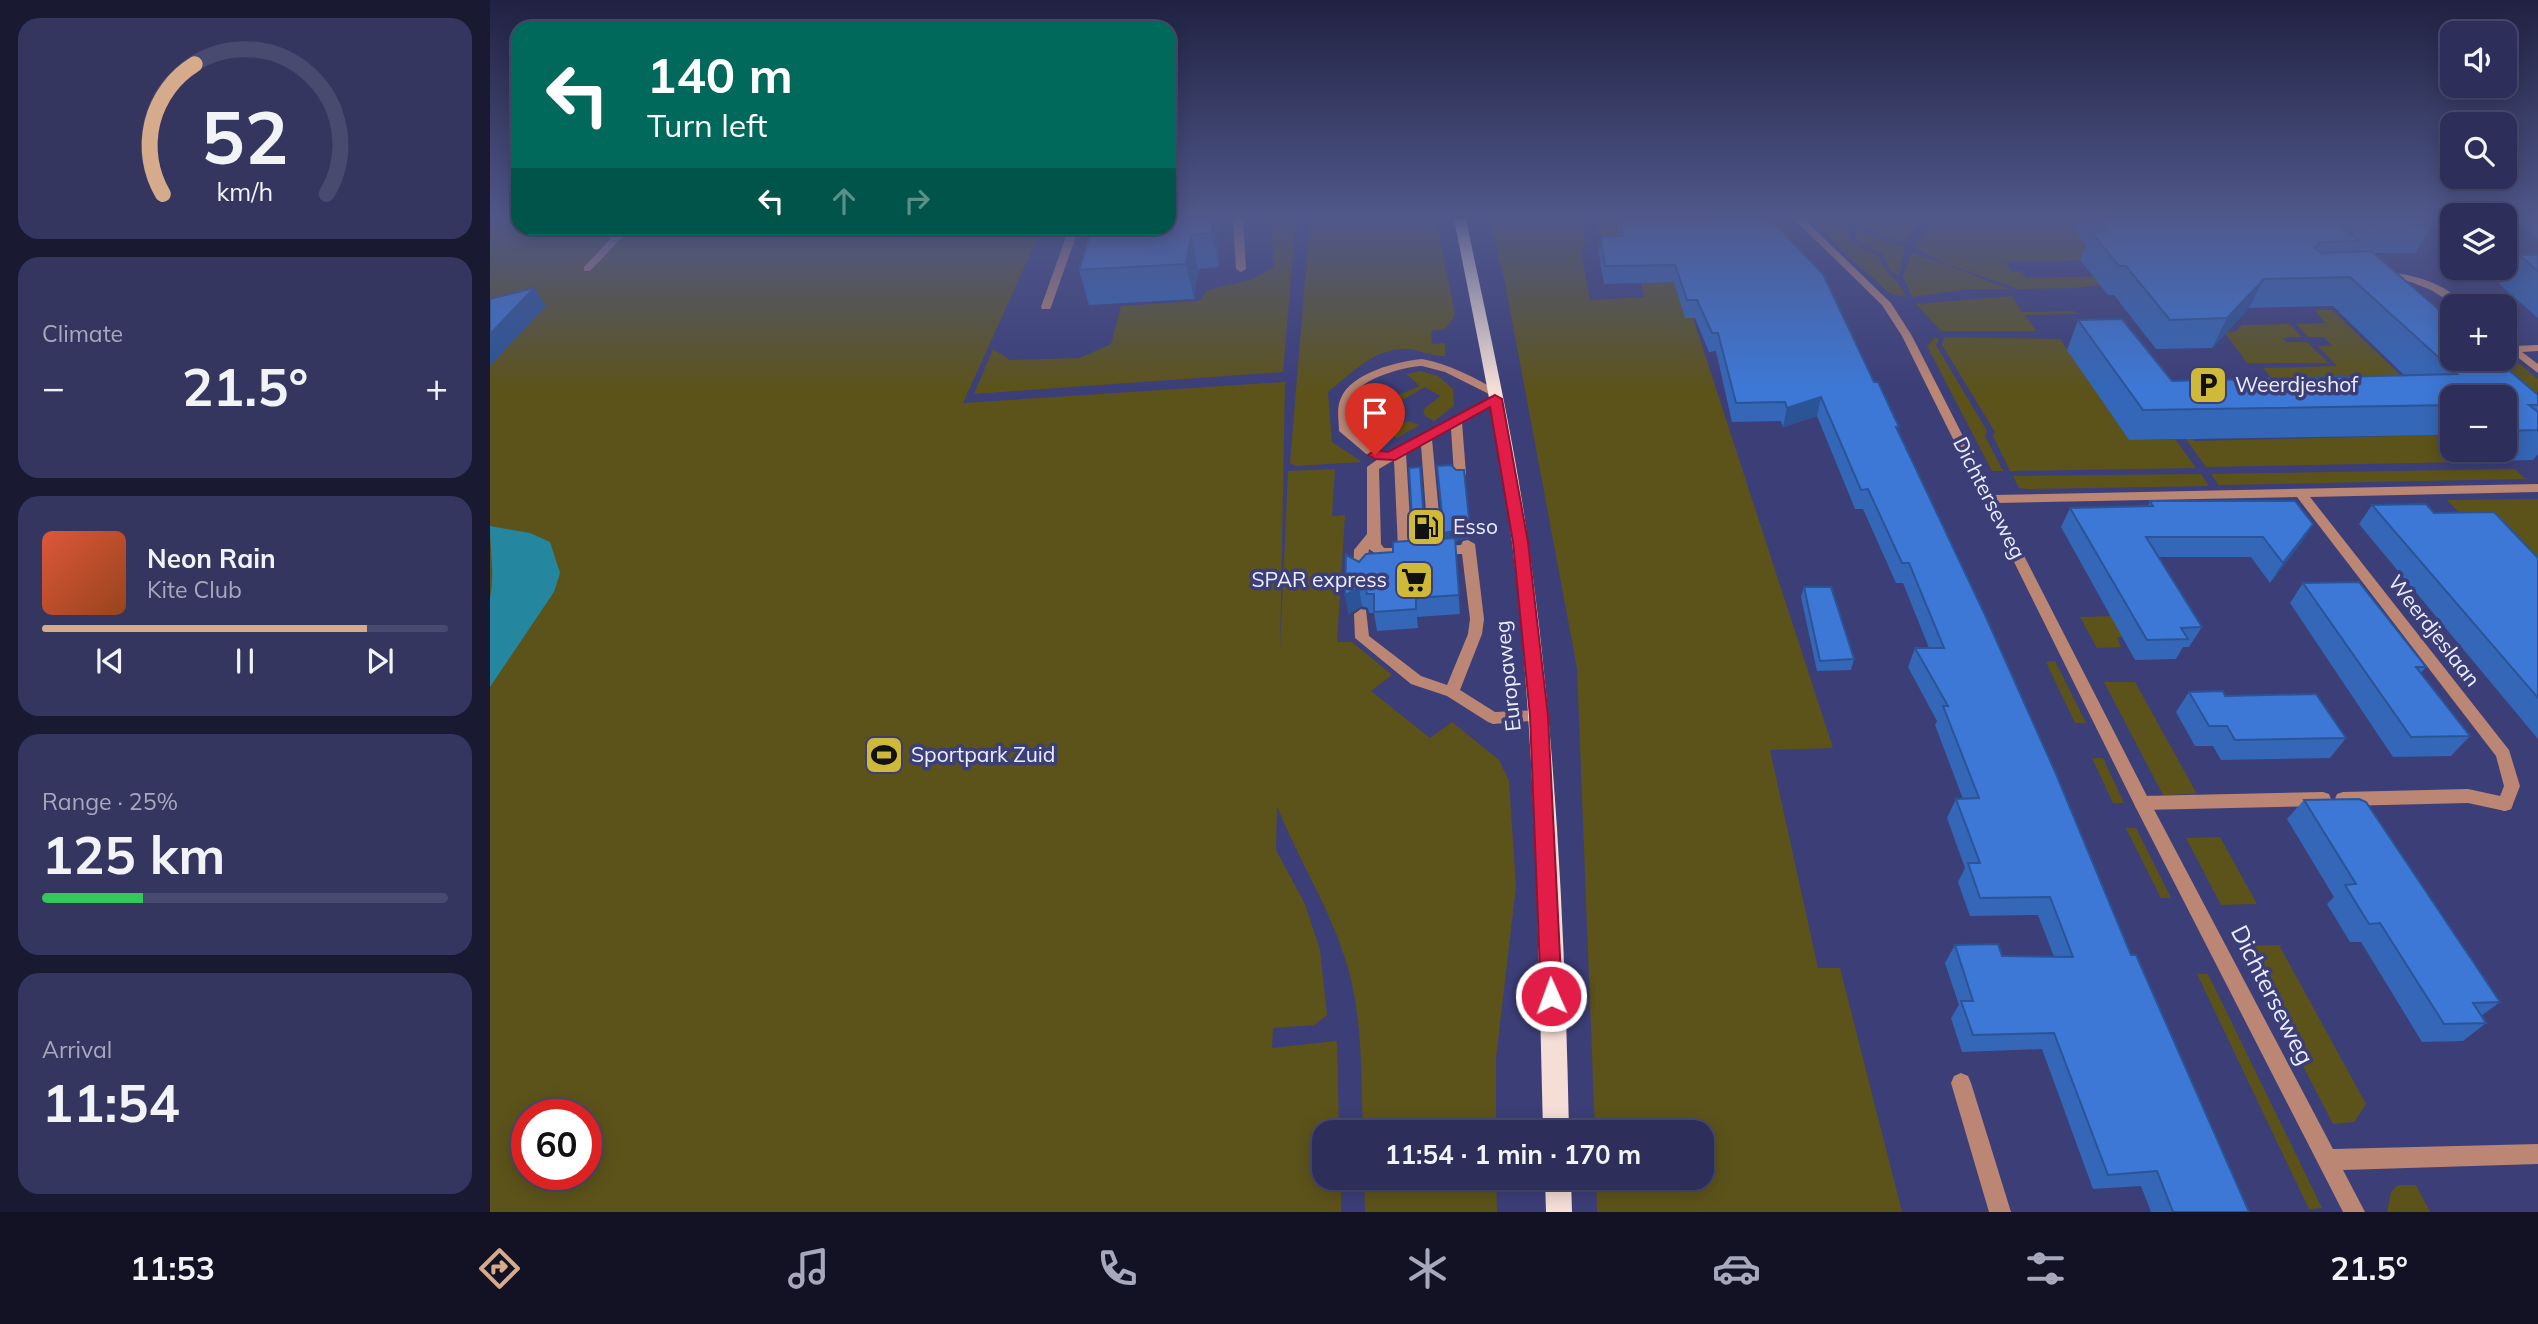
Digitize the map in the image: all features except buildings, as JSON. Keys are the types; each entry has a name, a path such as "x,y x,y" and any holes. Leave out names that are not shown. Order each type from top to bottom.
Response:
{"main road":[{"name":"Europaweg","path":"1471,276 1520,542 1539,716 1556,1120"},
{"path":"1558,1190 1559,1212"}],"street":[{"path":"1046,307 1057,276"},
{"name":"Dichterseweg","path":"1857,276 1886,303 1907,336 2142,803 2354,1212"},
{"path":"2402,276 2441,289 2447,294"},
{"path":"2517,346 2538,348"},
{"path":"2517,352 2538,370"},
{"path":"1395,454 1375,455 1345,431 1344,402 1353,386 1396,364 1419,361 1451,370 1495,396 1373,467 1372,537 1374,546 1381,552 1421,552 1468,546 1477,619 1475,634 1452,692"},
{"path":"1456,420 1460,474"},
{"path":"1421,552 1426,437"},
{"path":"1395,454 1421,552"},
{"path":"1989,499 2538,488"},
{"name":"Weerdjeslaan","path":"2142,803 2468,796 2505,804 2512,786 2503,754 2300,492"},
{"path":"1360,573 1360,550 1372,537"},
{"path":"1361,614 1360,632 1368,645 1416,680 1452,692 1493,718 1539,716"},
{"path":"1961,1083 2000,1212"},
{"path":"2328,1160 2538,1154"}],"shaded area":[{"name":"Sportpark Zuid","path":"490,276 1021,276 963,403 1285,382 1280,650 1288,471 1335,469 1332,516 1345,515 1337,642 1352,642 1392,675 1371,691 1430,738 1452,722 1499,760 1509,781 1516,886 1496,1058 1496,1120 1363,1120 1359,1029 1348,968 1333,926 1277,806 1276,850 1305,904 1320,950 1327,1015 1314,1025 1273,1028 1272,1048 1337,1041 1339,1120 1312,1120 1312,1190 1341,1190 1341,1212 490,1212"},
{"path":"1258,276 1291,276 1283,372 974,394 993,349 1010,360 1080,358 1111,344 1121,306 1199,301 1208,290"},
{"path":"1305,276 1447,276 1455,315 1445,329 1431,331 1432,344 1445,343 1445,356 1408,349 1385,352 1355,370 1328,392 1332,442 1362,462 1296,466 1290,463"},
{"path":"1503,276 1586,276 1590,300 1644,297 1639,276 1715,276 1685,318 1693,318 1833,748 1770,750 1818,968 1840,968 1902,1212 1597,1212 1596,1190 1714,1190 1714,1120 1595,1120 1577,668"},
{"path":"1870,276 1892,276 1906,297 1889,293"},
{"path":"1903,276 1974,276 2010,289 1970,289 1912,297"},
{"path":"1980,276 2024,276 2026,278 2111,276 2110,280 2100,285 2018,289"},
{"path":"2012,296 2022,312 2075,311 2077,314 2025,315 2036,331 1941,331 1916,304"},
{"path":"2315,310 2332,310 2427,400 2294,404 2263,368 2337,366 2318,346 2332,346 2324,337 2308,337 2296,324 2325,323"},
{"path":"2290,324 2302,337 2283,338 2286,342 2307,342 2329,363 2247,363 2225,333 2236,331 2242,325"},
{"path":"1935,337 1939,340 1936,345 1987,431 1985,436 2003,471 1992,471 1927,346"},
{"path":"1944,337 2060,339 2129,440 2176,440 2196,468 2010,471 1993,436 1995,432 1942,345"},
{"path":"2517,362 2538,379 2538,399 2505,371 2517,371"},
{"path":"1421,371 1438,376 1453,389 1454,406 1434,421 1425,416 1423,410 1440,396 1425,387 1399,402 1394,397 1420,386 1406,374"},
{"path":"1375,387 1395,404 1371,419 1388,429 1408,421 1420,425 1397,438 1372,429 1361,412 1363,400"},
{"path":"2180,431 2187,431 2194,441 2440,435 2440,462 2467,462 2206,467"},
{"path":"2515,469 2525,479 2219,485 2211,474"},
{"path":"2201,474 2209,486 2027,489 2019,488 2013,476"},
{"path":"2538,499 2538,595 2447,500"},
{"path":"2115,616 2127,637 2117,637 2121,647 2097,648 2080,617"},
{"path":"2055,661 2086,723 2075,723 2046,662"},
{"path":"2104,682 2135,682 2197,794 2163,795"},
{"path":"2092,758 2103,758 2124,803 2113,803"},
{"path":"2126,828 2136,828 2171,898 2161,898"},
{"path":"2220,837 2257,904 2221,905 2186,838"},
{"path":"2279,945 2366,1104 2354,1122 2333,1124 2241,946"},
{"path":"2197,974 2208,974 2322,1208 2309,1209"},
{"path":"2398,1185 2416,1185 2430,1212 2387,1212 2391,1192"},
{"path":"1364,1190 1496,1190 1497,1212 1365,1212"}],"water":[{"path":"490,526 530,533 550,542 560,573 554,592 490,687 492,572"}],"place":[{"name":"Weerdjeshof","path":"2208,385"},
{"name":"Esso","path":"1426,527"},
{"name":"SPAR express","path":"1414,580"},
{"name":"Sportpark Zuid","path":"884,755"}],"route":[{"path":"1375,455 1390,457 1495,399 1520,542 1539,716 1551,996"}]}
